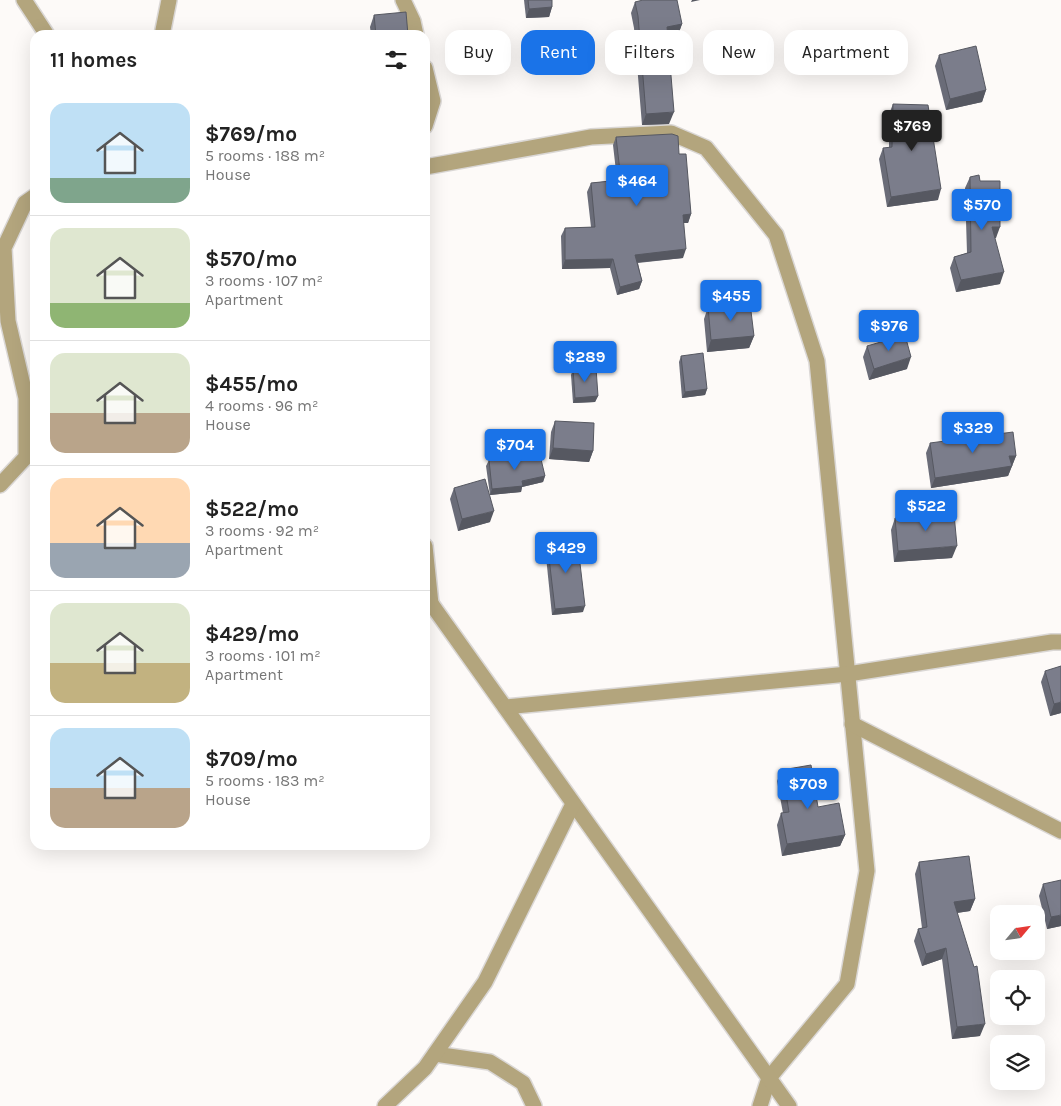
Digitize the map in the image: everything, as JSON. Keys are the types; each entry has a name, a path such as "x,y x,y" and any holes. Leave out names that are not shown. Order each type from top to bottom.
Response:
{"street":[{"path":"24,0 44,30"},
{"path":"163,30 169,0"},
{"path":"403,0 413,21 415,30"},
{"path":"430,89 433,101 430,110"},
{"path":"430,166 591,137 671,133 706,148 776,235 817,361 867,871 847,984 769,1078 760,1106"},
{"path":"0,486 26,457 26,398 8,321 4,248 25,203 30,200"},
{"path":"430,603 789,1106"},
{"path":"505,707 848,674 1061,642"},
{"path":"852,724 1061,831"},
{"path":"385,1106 425,1068 485,982 574,804"},
{"path":"435,1054 490,1062 523,1083 534,1106"}],"building":[{"path":"528,0 552,0 552,7 529,9"},
{"path":"643,0 677,0 682,24 667,27 667,30 639,30 635,2"},
{"path":"406,12 408,30 376,30 374,15"},
{"path":"976,46 986,90 950,99 939,55"},
{"path":"643,75 671,75 674,112 646,114"},
{"path":"893,104 928,105 941,189 891,197 883,148 892,147"},
{"path":"672,134 678,136 679,154 686,154 691,214 683,215 686,249 635,255 642,281 620,287 613,259 565,260 565,228 595,227 591,183 621,180 616,137"},
{"path":"979,175 980,181 1000,181 1000,227 992,227 1004,272 961,280 954,257 971,252 970,177"},
{"path":"750,303 754,336 711,340 708,307"},
{"path":"905,335 911,357 874,369 867,346"},
{"path":"703,353 707,389 685,392 681,356"},
{"path":"596,368 598,396 575,398 573,369"},
{"path":"555,421 594,423 593,451 553,448"},
{"path":"1013,432 1016,456 1009,456 1012,466 935,478 930,443"},
{"path":"540,455 545,476 522,481 523,486 492,489 489,460"},
{"path":"485,479 494,511 462,519 454,488"},
{"path":"954,514 957,546 898,551 895,518"},
{"path":"577,538 585,606 555,609 547,541"},
{"path":"1061,666 1061,702 1054,704 1045,671"},
{"path":"811,765 818,807 839,803 845,835 787,844 781,813 789,812 782,770"},
{"path":"969,856 975,899 954,902 974,967 977,966 985,1024 957,1027 946,948 926,954 918,929 927,927 919,862"},
{"path":"1061,880 1061,915 1051,917 1043,884"}]}
